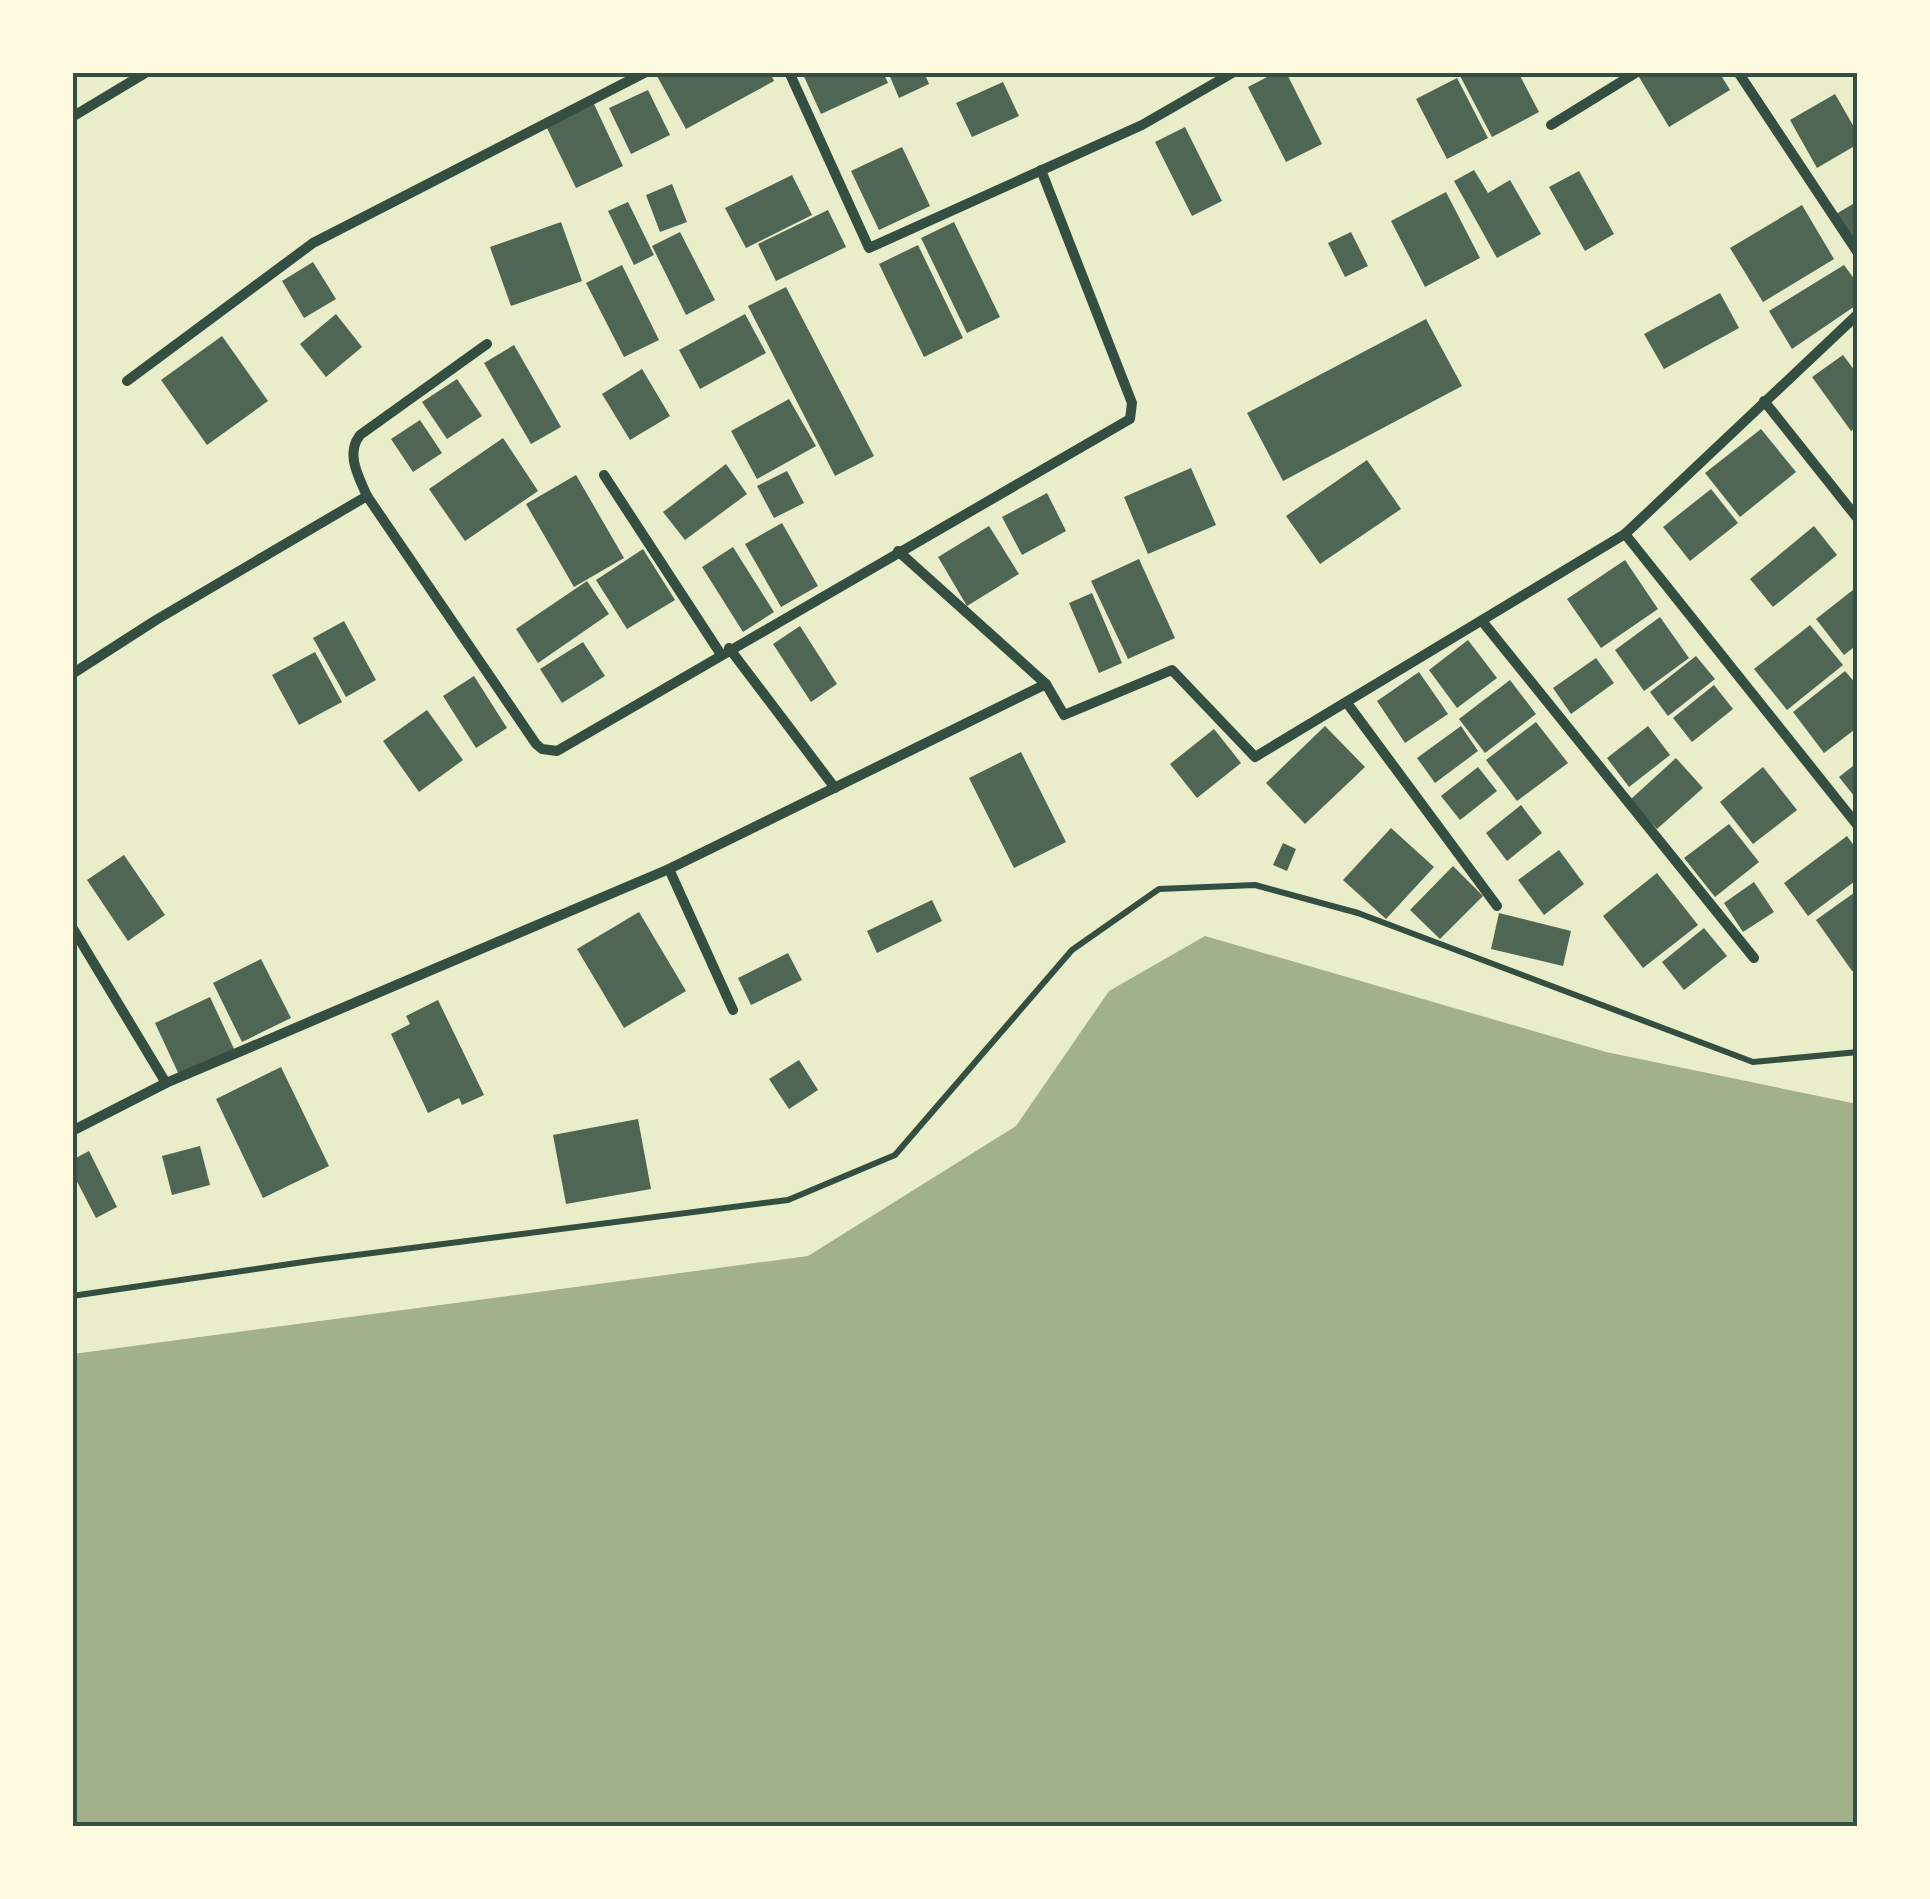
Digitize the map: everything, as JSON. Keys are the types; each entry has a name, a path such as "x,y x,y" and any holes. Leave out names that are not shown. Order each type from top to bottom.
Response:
{"street":[{"path":"72,116 147,72"},
{"path":"127,381 314,243 646,72"},
{"path":"789,72 869,248 1142,125 1234,72"},
{"path":"1551,125 1637,72"},
{"path":"1738,72 1858,253"},
{"path":"487,344 360,436 354,443 353,454 367,496 542,749 557,750 1124,423 1133,411 1041,170"},
{"path":"898,551 1046,684 1064,715 1172,670 1255,758 1625,534 1858,314"},
{"path":"1764,401 1858,519"},
{"path":"604,475 725,651 835,788"},
{"path":"72,674 367,496"},
{"path":"1625,534 1858,826"},
{"path":"1482,621 1754,958"},
{"path":"72,1131 166,1084 669,869 1046,684"},
{"path":"1347,703 1497,906"},
{"path":"669,869 733,1010"},
{"path":"72,927 166,1084"}],"path":[{"path":"72,1296 317,1260 788,1200 895,1155 1072,950 1160,890 1255,884 1358,913 1754,1062 1858,1052"}],"shaded area":[{"path":"1205,936 1606,1052 1857,1104 1857,1826 73,1826 73,1354 808,1256 1016,1126 1109,991"}],"building":[{"path":"663,72 770,72 774,81 686,129 657,76"},
{"path":"802,72 883,72 888,83 821,114"},
{"path":"888,72 924,72 929,84 899,98"},
{"path":"1277,72 1286,72 1322,144 1286,162 1248,87"},
{"path":"1458,72 1518,72 1539,112 1492,137"},
{"path":"1636,72 1719,72 1730,90 1669,127"},
{"path":"1457,78 1488,138 1447,159 1416,99"},
{"path":"1003,82 1019,116 972,137 956,103"},
{"path":"648,90 670,135 631,154 609,108"},
{"path":"1835,94 1858,134 1858,144 1817,168 1790,120"},
{"path":"594,104 623,166 576,188 546,126"},
{"path":"1185,127 1222,201 1192,216 1155,142"},
{"path":"902,147 930,206 879,230 851,171"},
{"path":"1474,170 1488,193 1510,180 1541,234 1497,258 1454,181"},
{"path":"1579,171 1614,234 1585,251 1549,187"},
{"path":"792,175 812,215 746,248 725,208"},
{"path":"672,184 687,222 660,232 646,195"},
{"path":"1446,192 1480,258 1425,287 1391,221"},
{"path":"1858,201 1858,249 1836,214"},
{"path":"628,202 654,255 634,265 608,211"},
{"path":"1802,205 1834,259 1763,302 1730,248"},
{"path":"828,210 846,247 776,281 758,244"},
{"path":"561,222 582,281 511,306 490,247"},
{"path":"954,222 1000,317 967,333 921,238"},
{"path":"680,232 715,300 686,315 652,246"},
{"path":"1351,232 1368,266 1345,277 1328,243"},
{"path":"918,245 963,338 924,357 879,264"},
{"path":"313,262 336,299 304,318 282,281"},
{"path":"622,265 659,340 624,357 586,283"},
{"path":"1844,265 1858,284 1858,304 1792,349 1769,311"},
{"path":"786,287 874,456 835,476 748,306"},
{"path":"1720,293 1739,328 1664,369 1644,334"},
{"path":"336,314 362,347 326,377 300,344"},
{"path":"745,314 766,353 700,389 679,350"},
{"path":"1426,319 1462,386 1283,481 1247,413"},
{"path":"222,336 268,401 207,445 161,380"},
{"path":"514,345 561,427 531,444 484,363"},
{"path":"1843,355 1858,375 1858,426 1851,431 1812,377"},
{"path":"642,369 670,416 630,440 602,394"},
{"path":"457,379 482,416 447,439 422,402"},
{"path":"789,399 816,446 757,479 731,431"},
{"path":"420,420 442,453 413,472 391,439"},
{"path":"1761,429 1796,472 1740,517 1705,473"},
{"path":"503,438 538,491 465,541 429,489"},
{"path":"1367,460 1401,509 1320,564 1286,516"},
{"path":"726,464 747,494 685,540 663,512"},
{"path":"1191,468 1216,525 1148,554 1124,497"},
{"path":"787,471 804,503 774,518 757,486"},
{"path":"576,475 624,558 574,587 526,504"},
{"path":"1711,489 1738,523 1690,561 1663,527"},
{"path":"1047,493 1066,531 1022,555 1002,517"},
{"path":"782,523 818,586 781,607 745,544"},
{"path":"989,526 1019,574 967,606 938,557"},
{"path":"1814,526 1837,555 1773,607 1750,579"},
{"path":"733,547 774,612 743,632 702,567"},
{"path":"643,549 675,600 627,629 596,580"},
{"path":"1139,559 1175,638 1128,659 1091,581"},
{"path":"1625,560 1658,609 1601,648 1567,599"},
{"path":"587,581 609,614 538,663 516,629"},
{"path":"1858,586 1858,644 1844,655 1816,619"},
{"path":"1092,593 1122,663 1099,673 1069,603"},
{"path":"1660,617 1689,658 1644,691 1615,650"},
{"path":"344,621 376,680 346,697 313,638"},
{"path":"1810,625 1843,665 1787,710 1754,669"},
{"path":"800,626 837,684 811,702 773,644"},
{"path":"1468,640 1497,678 1457,708 1429,670"},
{"path":"583,642 605,676 562,703 540,669"},
{"path":"315,652 342,702 299,725 272,675"},
{"path":"1696,656 1715,679 1668,716 1650,692"},
{"path":"1596,658 1614,683 1571,714 1553,688"},
{"path":"1845,671 1858,686 1858,727 1824,753 1793,712"},
{"path":"1419,672 1448,714 1405,743 1377,701"},
{"path":"474,676 507,728 476,748 443,696"},
{"path":"1510,680 1536,714 1485,753 1459,719"},
{"path":"1714,685 1733,709 1692,742 1673,718"},
{"path":"427,710 463,760 419,792 383,741"},
{"path":"1536,722 1568,763 1517,801 1486,760"},
{"path":"1325,726 1365,767 1305,824 1266,783"},
{"path":"1461,726 1478,751 1435,783 1417,758"},
{"path":"1648,726 1670,755 1629,787 1607,758"},
{"path":"1214,729 1241,763 1197,798 1170,764"},
{"path":"1021,752 1066,842 1014,868 969,778"},
{"path":"1676,758 1703,788 1657,829 1630,800"},
{"path":"1858,762 1858,801 1839,777"},
{"path":"1478,767 1497,791 1460,820 1441,796"},
{"path":"1763,767 1797,810 1753,844 1720,802"},
{"path":"1521,805 1542,833 1507,861 1486,833"},
{"path":"1729,824 1759,862 1715,897 1684,858"},
{"path":"1391,828 1434,867 1386,919 1343,880"},
{"path":"1847,836 1858,851 1858,879 1808,916 1784,883"},
{"path":"1283,843 1296,849 1287,871 1273,865"},
{"path":"1559,850 1584,884 1544,915 1518,880"},
{"path":"124,855 165,915 128,941 87,880"},
{"path":"1453,866 1483,896 1440,939 1410,910"},
{"path":"1657,873 1698,925 1643,968 1603,916"},
{"path":"1754,882 1774,912 1743,932 1724,903"},
{"path":"1858,890 1858,968 1852,971 1816,920"},
{"path":"932,900 942,921 877,953 867,931"},
{"path":"639,912 686,991 624,1028 577,949"},
{"path":"1499,913 1571,931 1563,966 1491,949"},
{"path":"1704,928 1727,956 1684,990 1662,962"},
{"path":"788,953 802,980 751,1005 738,978"},
{"path":"261,959 291,1018 242,1042 213,983"},
{"path":"210,997 235,1051 180,1077 155,1023"},
{"path":"438,1000 484,1095 462,1105 459,1098 428,1113 391,1034 410,1024 406,1016"},
{"path":"799,1060 818,1090 789,1109 769,1079"},
{"path":"281,1067 329,1166 263,1198 216,1099"},
{"path":"638,1119 651,1189 566,1204 553,1135"},
{"path":"200,1146 210,1185 172,1195 162,1156"},
{"path":"89,1151 117,1207 96,1218 72,1172 72,1160"}]}
